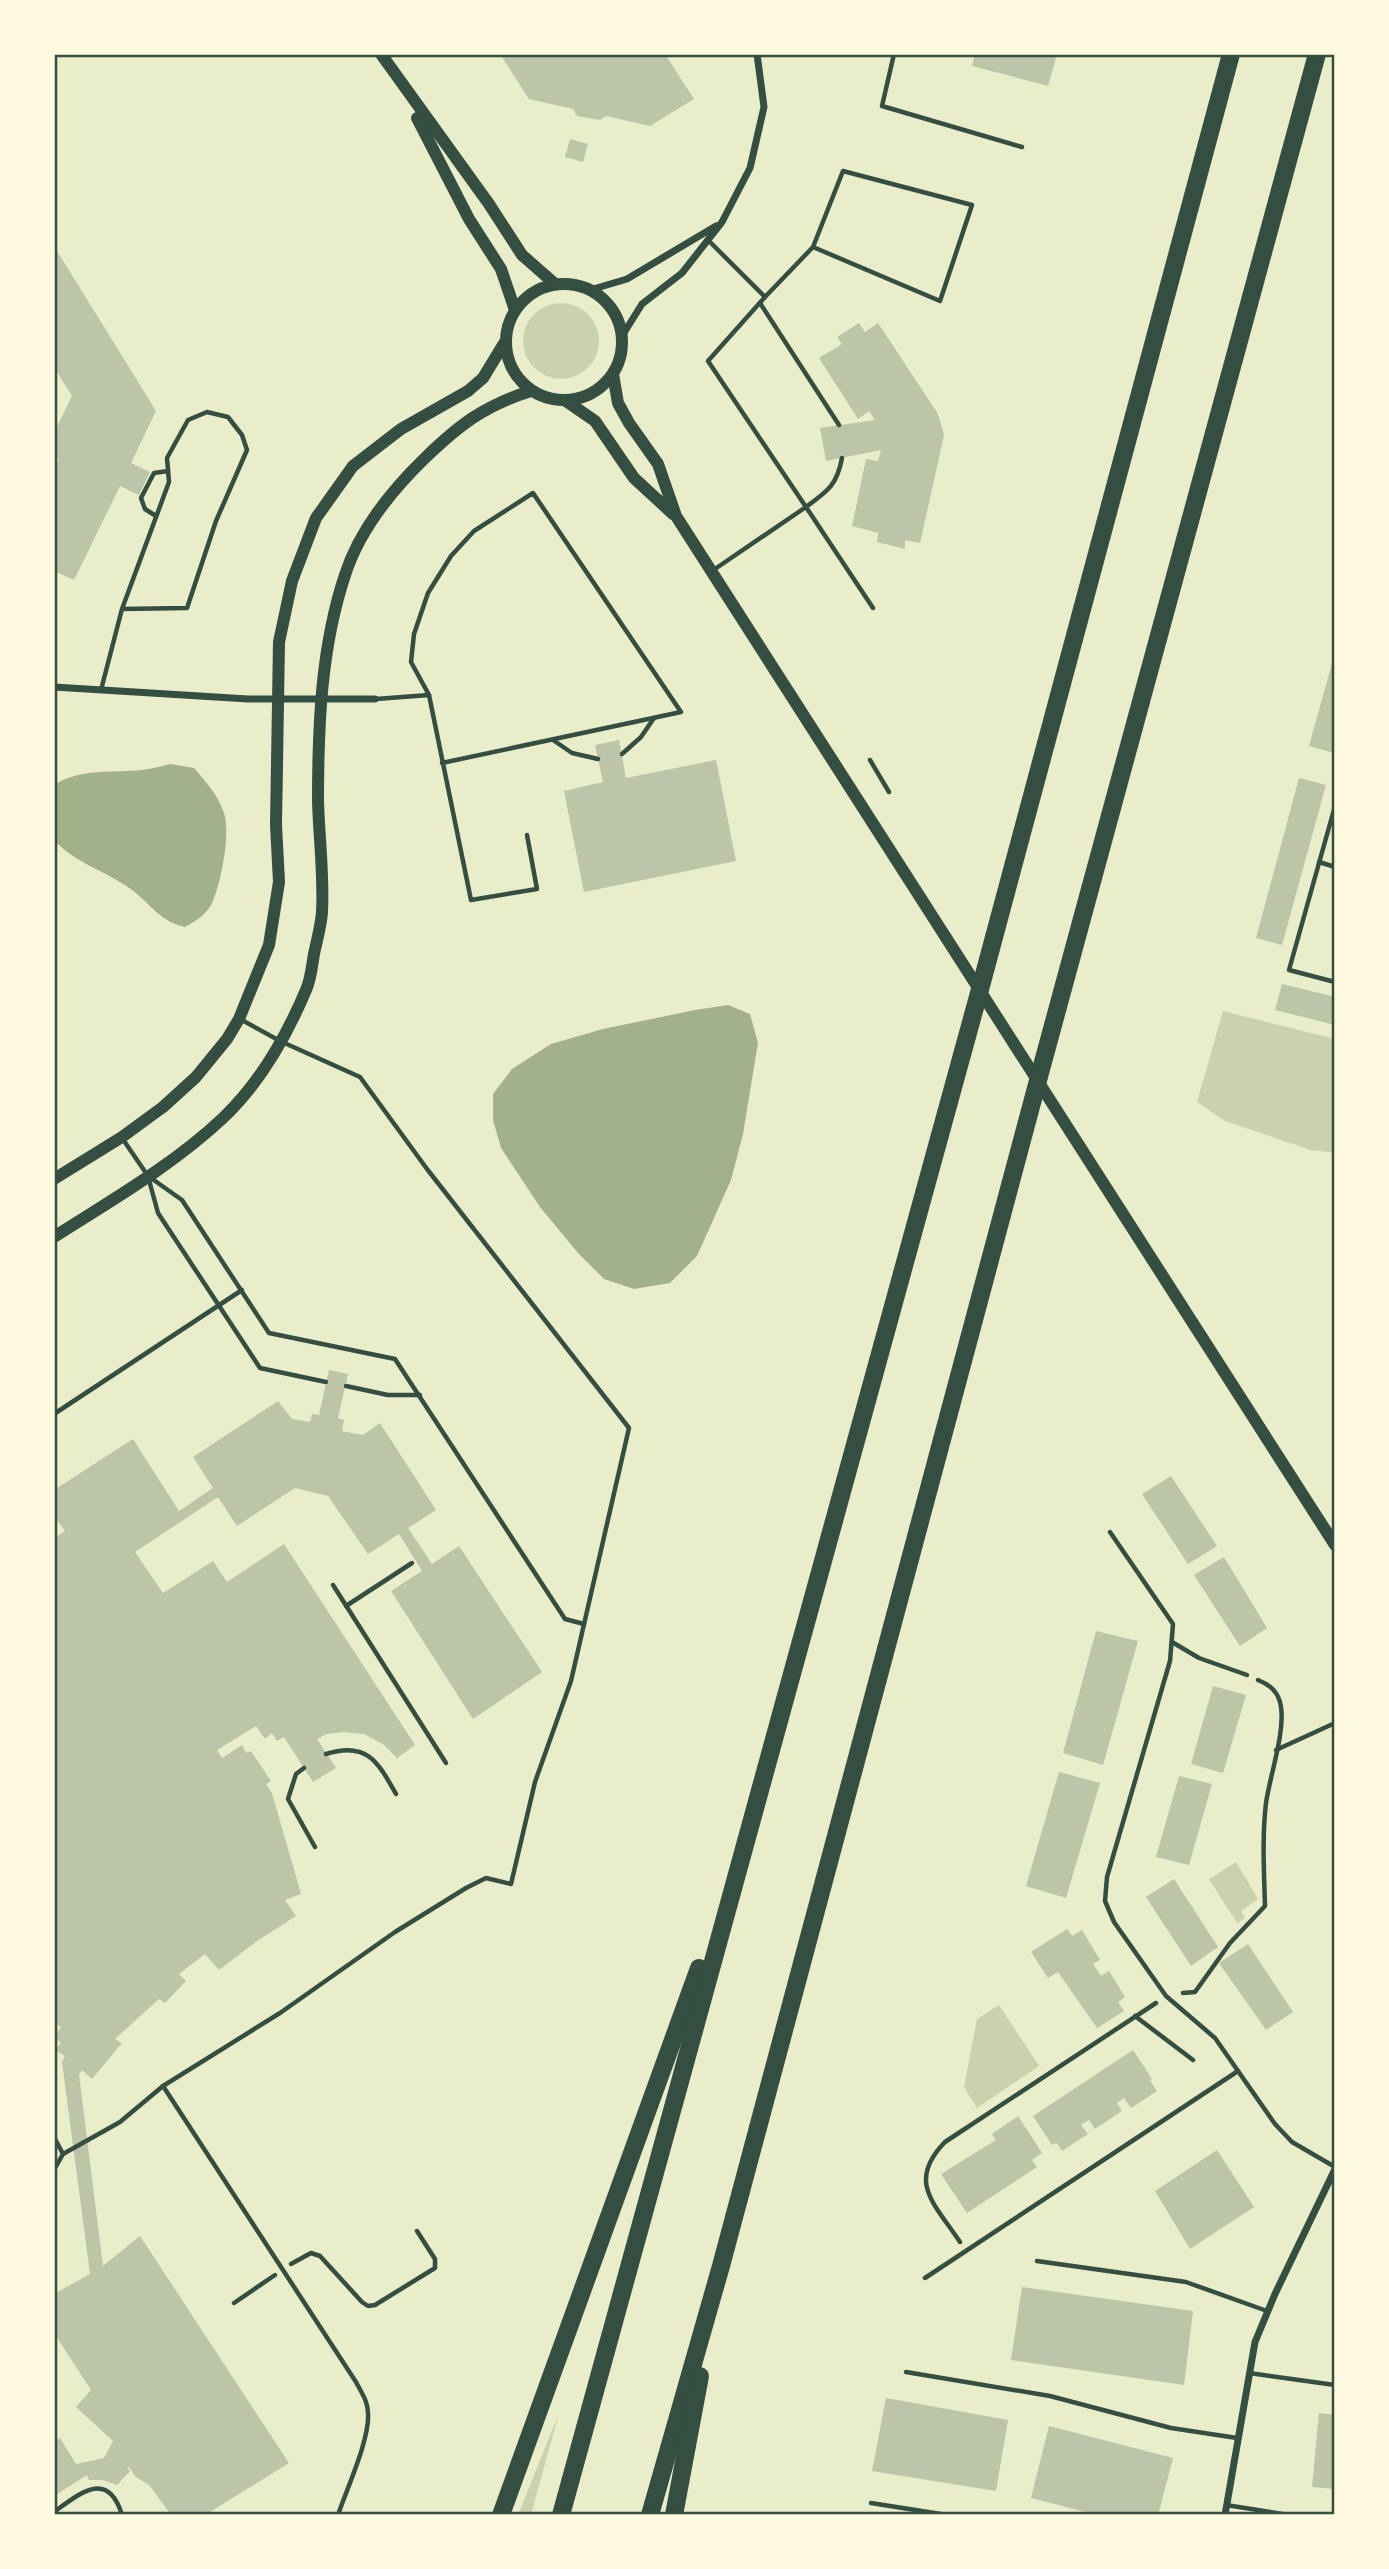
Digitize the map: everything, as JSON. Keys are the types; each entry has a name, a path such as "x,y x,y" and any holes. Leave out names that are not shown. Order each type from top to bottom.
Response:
{"highway":[{"path":"561,2515 982,982 1231,54"},
{"path":"650,2515 721,2266 1317,54"},
{"path":"501,2515 743,1849"},
{"path":"674,2515 721,2266"}],"street":[{"path":"381,54 489,204 522,256 555,284"},
{"path":"622,336 612,309 590,290 555,284 539,289 514,310 507,326 505,342 508,361 517,378 531,391 547,399 580,399 592,393 613,374 619,362 622,336 642,304 682,273 722,222 750,168 764,107 757,54"},
{"path":"400,83 469,219 501,269 514,310"},
{"path":"590,290 627,279 722,222"},
{"path":"54,1179 122,1137 163,1107 197,1077 228,1039 239,1019 269,945 279,882 276,825 279,642 292,580 316,519 353,466 401,429 468,391 483,378 505,342"},
{"path":"613,374 618,403 658,464 676,516 1335,1545"},
{"path":"54,1237 184,1152 225,1117 257,1079 280,1041 308,987 322,912 318,799 321,700 330,629 345,573 371,522 406,477 450,433 479,411 531,391"},
{"path":"566,401 595,421 634,478 676,516"},
{"path":"54,687 278,699 375,699"},
{"path":"1225,2515 1255,2342 1335,2168"}],"lane":[{"path":"894,54 882,106 1022,147"},
{"path":"813,247 940,301 972,205 843,171 813,247 708,361 873,608"},
{"path":"708,240 765,297"},
{"path":"760,303 839,425"},
{"path":"101,690 122,609 169,482 167,458 188,420 206,412 228,417 242,435 247,450 216,521 187,608 122,609"},
{"path":"711,572 829,491 839,476 842,458"},
{"path":"156,516 145,509 141,498 154,473 168,471"},
{"path":"442,763 681,712 533,493 474,531 451,556 428,593 414,634 411,663 429,695 442,763 471,900 537,889 527,835"},
{"path":"375,699 429,695"},
{"path":"622,754 641,737 654,717"},
{"path":"552,739 572,753 598,759"},
{"path":"1335,806 1289,970 1335,982"},
{"path":"1319,862 1335,867"},
{"path":"54,2169 63,2154 120,2122 163,2087 270,2020 395,1932 486,1878 511,1884 535,1782 571,1681 629,1429 360,1077 280,1041 239,1019"},
{"path":"122,1137 148,1175 182,1200 269,1333 396,1359 565,1619 584,1624"},
{"path":"148,1175 158,1213 260,1368 326,1382"},
{"path":"54,1413 242,1290"},
{"path":"346,1386 388,1395 420,1395"},
{"path":"1110,1532 1173,1624 1170,1661 1107,1877 1105,1901 1114,1922 1166,1996 1215,2038 1275,2123 1292,2142 1335,2168"},
{"path":"346,1606 412,1563"},
{"path":"333,1585 446,1763"},
{"path":"1171,1642 1199,1658 1247,1675"},
{"path":"326,1754 340,1749 354,1749 366,1754 378,1762 396,1794"},
{"path":"304,1768 296,1774 288,1799 315,1847"},
{"path":"925,2278 1238,2071"},
{"path":"163,2087 366,2400 369,2413 366,2432 338,2515"},
{"path":"54,2137 63,2154"},
{"path":"1037,2261 1186,2282 1268,2311"},
{"path":"905,2372 1050,2396 1171,2428 1237,2438"},
{"path":"1249,2373 1335,2385"},
{"path":"54,2511 82,2492 100,2488 115,2498 122,2515"},
{"path":"871,2503 947,2515"},
{"path":"1226,2505 1289,2515"}],"path":[{"path":"870,760 889,792"},
{"path":"966,2251 926,2187 925,2171 932,2155 945,2142 1166,1996 1195,1992 1230,1943 1265,1906 1266,1804 1282,1708 1271,1686 1247,1675"},
{"path":"1276,1750 1335,1723"},
{"path":"1135,2016 1193,2060"},
{"path":"234,2303 311,2253 320,2256 362,2302 368,2306 375,2305 435,2268 435,2259 416,2231"}],"shaded area":[{"path":"561,303 576,306 588,314 596,326 599,341 596,356 588,368 576,376 561,379 546,376 534,368 526,356 523,341 526,326 534,314 546,306"},
{"path":"170,764 194,768 215,795 226,822 222,871 210,907 185,927 162,917 132,890 72,855 54,840 54,785 75,776 97,772 142,770"},
{"path":"728,1005 750,1014 758,1043 743,1134 731,1180 697,1256 670,1283 634,1289 604,1279 578,1253 540,1207 501,1148 493,1120 493,1094 512,1069 551,1044 603,1029"},
{"path":"1223,1011 1335,1039 1335,1153 1311,1150 1225,1121 1197,1102"},
{"path":"1236,1862 1258,1899 1241,1911 1245,1918 1237,1923 1209,1879"},
{"path":"999,2005 1039,2066 977,2108 964,2087 977,2019"},
{"path":"559,2413 531,2515 518,2515"}],"building":[{"path":"500,54 665,54 694,99 650,126 606,116 600,120 577,116 573,109 529,99"},
{"path":"975,54 1057,54 1048,86 972,66"},
{"path":"570,139 588,144 583,162 565,157"},
{"path":"54,246 156,411 131,463 150,472 139,495 120,486 74,580 54,571 54,468 59,459 54,457 54,433 72,396 54,367"},
{"path":"859,323 865,332 878,323 938,414 944,435 920,543 905,540 905,549 877,542 878,533 852,526 866,459 878,461 881,450 826,461 820,428 875,420 869,411 858,419 819,358 842,344 837,337"},
{"path":"1334,656 1335,751 1334,753 1309,746"},
{"path":"619,740 626,778 716,760 736,861 584,892 564,791 603,782 595,745"},
{"path":"1299,778 1326,785 1282,945 1256,938"},
{"path":"1282,984 1335,997 1335,1025 1275,1010"},
{"path":"329,1370 348,1374 338,1418 344,1420 342,1431 363,1435 380,1423 436,1510 408,1528 432,1564 459,1546 542,1672 473,1719 391,1591 422,1571 399,1534 368,1554 328,1496 295,1488 237,1526 218,1497 135,1552 163,1593 213,1561 227,1582 284,1544 415,1745 397,1758 383,1744 364,1734 327,1734 317,1739 336,1768 313,1782 284,1737 277,1741 272,1733 265,1739 256,1726 217,1750 222,1758 242,1745 246,1753 251,1751 271,1781 266,1784 272,1793 301,1894 285,1900 296,1916 219,1970 205,1954 179,1974 186,1981 165,2003 159,1999 115,2039 122,2043 92,2079 82,2070 79,2075 103,2266 140,2236 289,2463 205,2515 171,2515 150,2486 135,2476 129,2467 130,2471 117,2485 103,2480 89,2480 87,2475 54,2496 54,2441 60,2438 76,2464 104,2458 113,2441 76,2407 91,2390 54,2333 54,2294 90,2274 62,2062 65,2056 55,2050 61,2043 54,2037 61,2027 54,2022 54,1538 65,1531 54,1516 54,1490 133,1439 179,1511 213,1488 193,1457 278,1401 292,1419 310,1422 312,1414 319,1415"},
{"path":"1171,1476 1217,1546 1188,1564 1142,1494"},
{"path":"1224,1557 1267,1628 1240,1646 1194,1575"},
{"path":"1096,1631 1138,1641 1103,1765 1063,1753"},
{"path":"1213,1686 1246,1695 1223,1773 1191,1764"},
{"path":"1059,1772 1100,1783 1066,1898 1026,1886"},
{"path":"1179,1776 1212,1784 1189,1865 1156,1857"},
{"path":"1174,1879 1218,1947 1191,1966 1146,1897"},
{"path":"1067,1929 1072,1936 1082,1930 1100,1960 1093,1964 1101,1976 1109,1971 1125,1997 1118,2002 1124,2011 1097,2028 1058,1972 1048,1978 1031,1952"},
{"path":"1248,1944 1293,2012 1266,2030 1219,1963"},
{"path":"1133,2050 1157,2091 1131,2108 1124,2098 1117,2103 1122,2111 1095,2129 1089,2120 1081,2125 1088,2134 1062,2151 1057,2143 1052,2145 1033,2116"},
{"path":"1018,2116 1042,2153 1032,2160 1037,2167 967,2213 941,2174 996,2140 992,2134"},
{"path":"1217,2150 1254,2207 1190,2249 1155,2191"},
{"path":"1022,2287 1193,2311 1184,2385 1011,2360"},
{"path":"886,2398 1008,2420 996,2491 872,2471"},
{"path":"1319,2413 1335,2415 1335,2489 1312,2487"},
{"path":"1049,2426 1173,2458 1158,2515 1097,2515 1031,2498"}]}
